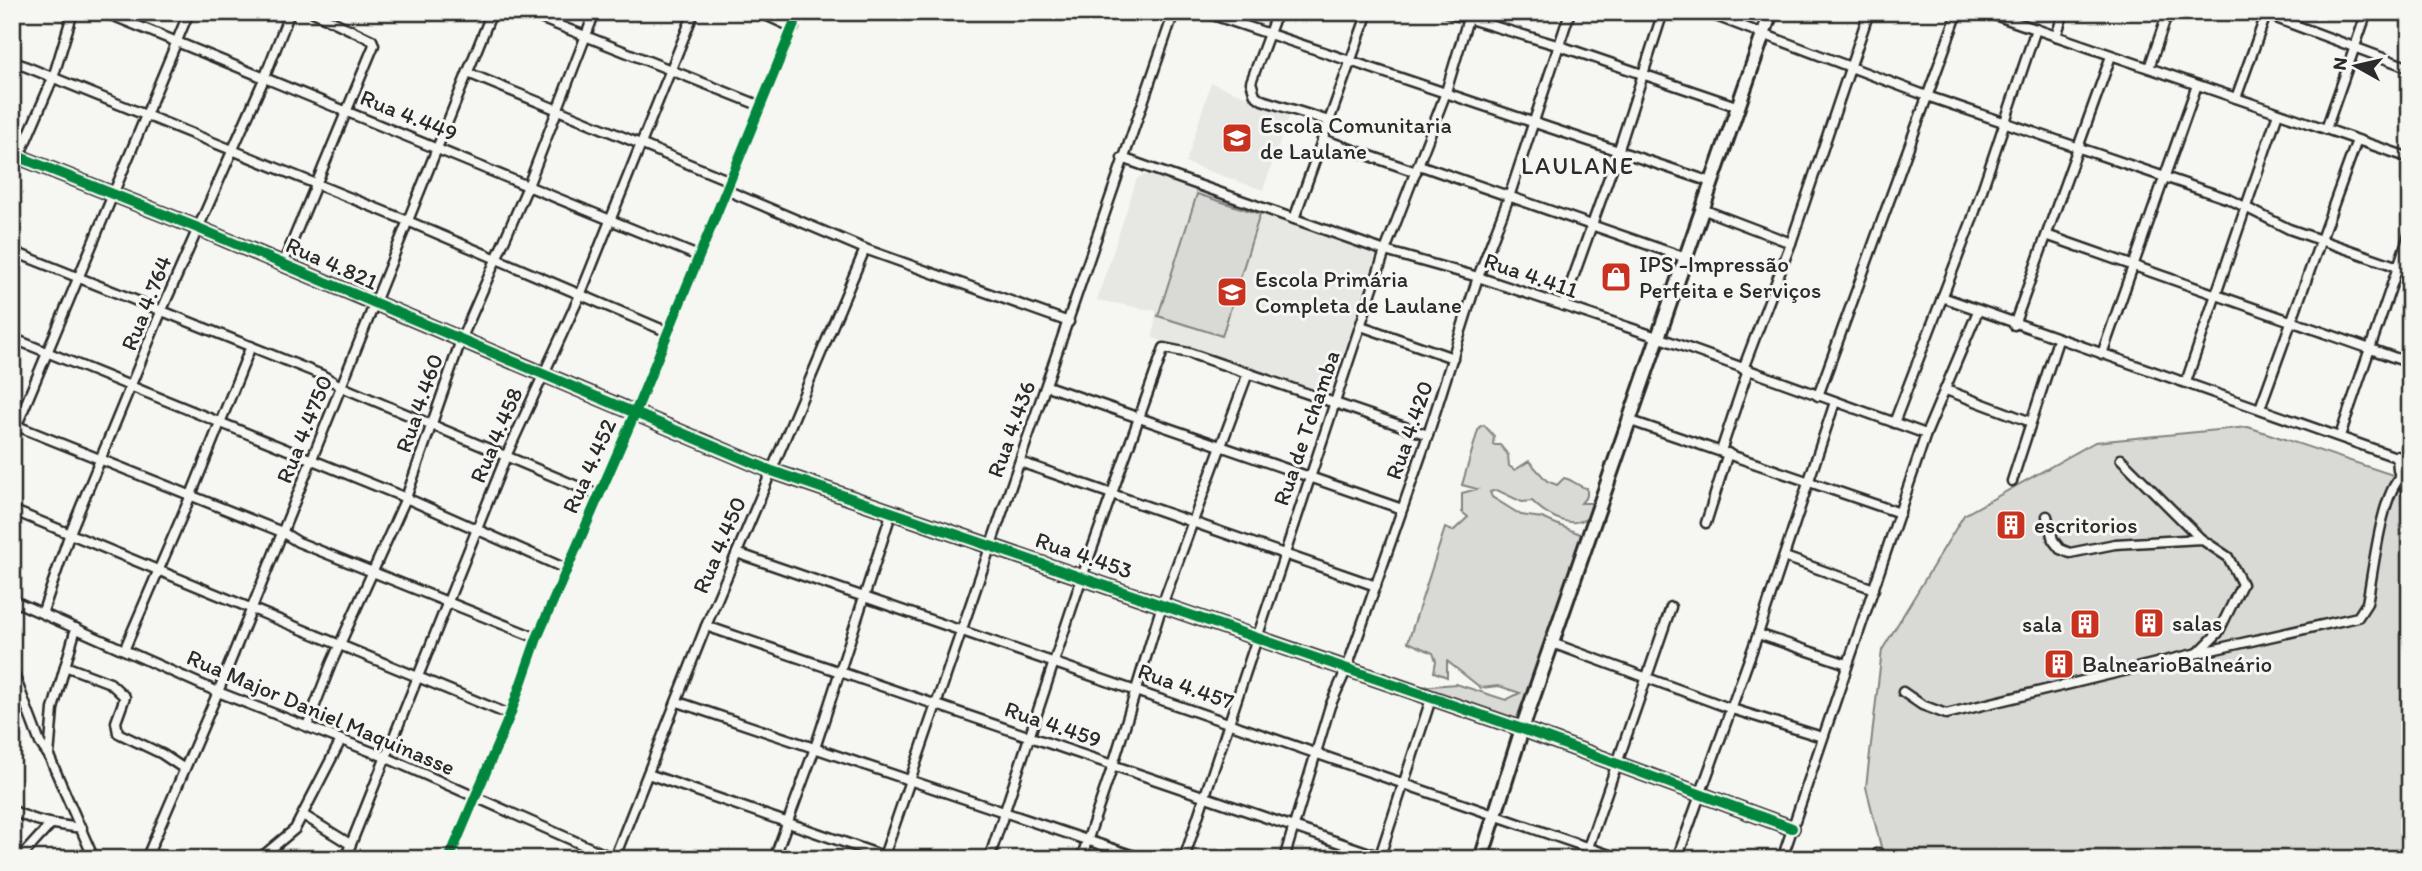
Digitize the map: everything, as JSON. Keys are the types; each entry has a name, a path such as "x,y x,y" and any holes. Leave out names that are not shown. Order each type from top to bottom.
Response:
{"street":[{"path":"12,173 15,155 54,78 73,12"},
{"name":"Rua 4.449","path":"104,12 698,256"},
{"path":"12,437 148,115 188,12"},
{"name":"Rua 4.764","path":"43,611 70,533 132,388 161,312 264,79 290,12"},
{"path":"283,264 374,45 372,40 313,12"},
{"name":"Rua 4.4750","path":"146,859 253,608 492,12"},
{"path":"525,12 761,106"},
{"name":"Rua 4.460","path":"307,726 339,645 406,498 461,340 528,186 595,12"},
{"name":"Rua 4.458","path":"345,859 508,454 581,293 694,12"},
{"path":"759,12 794,28"},
{"name":"Rua 4.452","path":"449,859 477,798 537,638 635,413 799,12"},
{"name":"Rua 4.436","path":"886,858 990,545 1174,12"},
{"path":"1204,12 1711,182"},
{"path":"1277,12 1251,82 1259,99 1329,121"},
{"path":"1294,219 1368,12"},
{"path":"1446,12 1468,16 1736,106"},
{"name":"Rua 4.420","path":"1284,859 1330,706 1347,668 1376,586 1478,277 1509,197 1570,12"},
{"path":"1563,306 1618,152 1663,12"},
{"path":"1705,12 1763,33 1784,45 2164,176 2245,207 2321,241 2410,271"},
{"path":"1481,859 1521,729 1660,338 1736,106 1771,12"},
{"path":"1706,523 1746,369 1869,12"},
{"path":"1818,396 1958,12"},
{"path":"1986,12 2410,158"},
{"path":"2056,36 2064,12"},
{"path":"2149,68 2168,12"},
{"path":"2326,129 2367,12"},
{"path":"2236,98 2264,13 2410,68"},
{"name":"Rua de Tchamba","path":"1184,859 1385,251 1445,95 1468,16"},
{"path":"1894,423 1981,194 2003,121 2036,29"},
{"path":"2014,324 2049,236 2111,56"},
{"path":"12,61 410,222 668,331"},
{"path":"468,74 641,146 865,248 1069,322"},
{"path":"2102,354 2136,265 2197,85"},
{"path":"2186,382 2278,113"},
{"path":"1322,139 1509,197 1686,258"},
{"path":"2260,408 2293,324 2357,140"},
{"name":"Rua 4.821","path":"15,155 198,228 375,306 635,413"},
{"name":"Rua 4.411","path":"1122,158 1385,251 1478,277 1660,338 1926,433"},
{"path":"1702,209 1791,243"},
{"path":"2340,436 2410,232"},
{"path":"2049,236 2410,363"},
{"name":"Rua 4.450","path":"614,859 706,626 865,248"},
{"path":"12,251 322,375 342,387 508,454 598,495"},
{"path":"1941,297 2410,462"},
{"path":"1782,859 1926,433 1978,311"},
{"path":"1362,326 1453,358"},
{"path":"12,338 406,498 566,569"},
{"path":"2012,481 2058,340"},
{"path":"125,648 251,346"},
{"path":"989,859 1082,576 1164,348 1336,402 1428,435"},
{"path":"1080,859 1113,765 1163,605 1248,373"},
{"path":"1047,386 1402,509"},
{"path":"1946,390 2031,422"},
{"path":"1677,859 1785,557 1835,402"},
{"name":"Rua 4.453","path":"635,413 772,471 891,514 1082,576 1347,668 1792,828"},
{"path":"1631,421 1900,513"},
{"path":"15,425 282,532 372,573 537,638"},
{"path":"2397,456 2401,477 2410,498"},
{"path":"2121,459 2201,539 2228,557 2242,584 2218,633 2198,653"},
{"path":"1020,462 1376,586"},
{"path":"1903,692 1922,705 1946,714 2358,617 2367,603 2384,509 2392,485 2401,477"},
{"path":"12,510 510,715"},
{"path":"774,859 816,748 891,514"},
{"path":"2047,516 2053,540 2060,550 2070,553 2115,544 2201,539"},
{"name":"Rua 4.457","path":"737,552 1404,781 1621,859"},
{"path":"1785,557 1874,589"},
{"name":"Rua Major Daniel Maquinasse","path":"12,600 43,611 218,692 385,757 614,859"},
{"path":"1584,859 1671,607"},
{"name":"Rua 4.459","path":"706,626 1382,858"},
{"path":"49,755 51,719 76,628"},
{"path":"1758,634 1847,664"},
{"path":"1552,643 1732,709 1822,737"},
{"path":"65,666 118,688 125,697 116,722 118,733 162,754 183,768"},
{"path":"12,669 40,743 49,755 94,859"},
{"path":"1382,858 1431,699"},
{"path":"678,702 1143,859"},
{"path":"258,859 295,829 341,740"},
{"path":"648,774 886,858"},
{"path":"12,810 24,817 51,824 82,828"},
{"path":"303,815 350,844"},
{"path":"19,859 51,824"}],"shaded area":[{"name":"Escola Comunitaria de Laulane","path":"1211,83 1290,113 1263,190 1186,163"},
{"name":"Escola Primária Completa de Laulane","path":"1151,173 1376,255 1329,397 1153,338 1156,311 1097,300 1137,178"},
{"path":"1197,194 1260,214 1222,336 1158,316"},
{"path":"1484,425 1494,436 1493,445 1500,445 1508,455 1509,466 1515,470 1529,461 1547,481 1557,485 1564,478 1587,488 1587,496 1581,503 1592,503 1594,511 1580,521 1563,521 1546,513 1532,501 1522,502 1497,490 1490,492 1492,497 1521,515 1542,518 1585,536 1519,728 1421,691 1420,687 1456,684 1506,700 1520,693 1499,686 1481,688 1447,661 1447,677 1434,672 1436,661 1433,653 1408,642 1445,528 1453,531 1468,517 1462,512 1462,493 1477,489 1462,485 1479,427"},
{"path":"2248,427 2393,475 2410,512 2410,859 1884,859 1866,787 1882,650 1964,515 2095,442"}],"cycle path":[{"path":"449,859 510,715 537,638 635,413 799,12"},
{"path":"12,154 198,228 772,471 1522,729 1792,828"}],"place":[{"name":"Escola Comunitaria de Laulane","path":"1237,138"},
{"name":"IPS -Impressão Perfeita e Serviços","path":"1616,277"},
{"name":"Escola Primária Completa de Laulane","path":"1232,292"},
{"name":"escritorios","path":"2011,525"},
{"name":"salas","path":"2149,623"},
{"name":"sala","path":"2085,624"},
{"name":"BalnearioBalneário","path":"2059,664"}],"district":[{"name":"LAULANE","path":"1578,166"}]}
